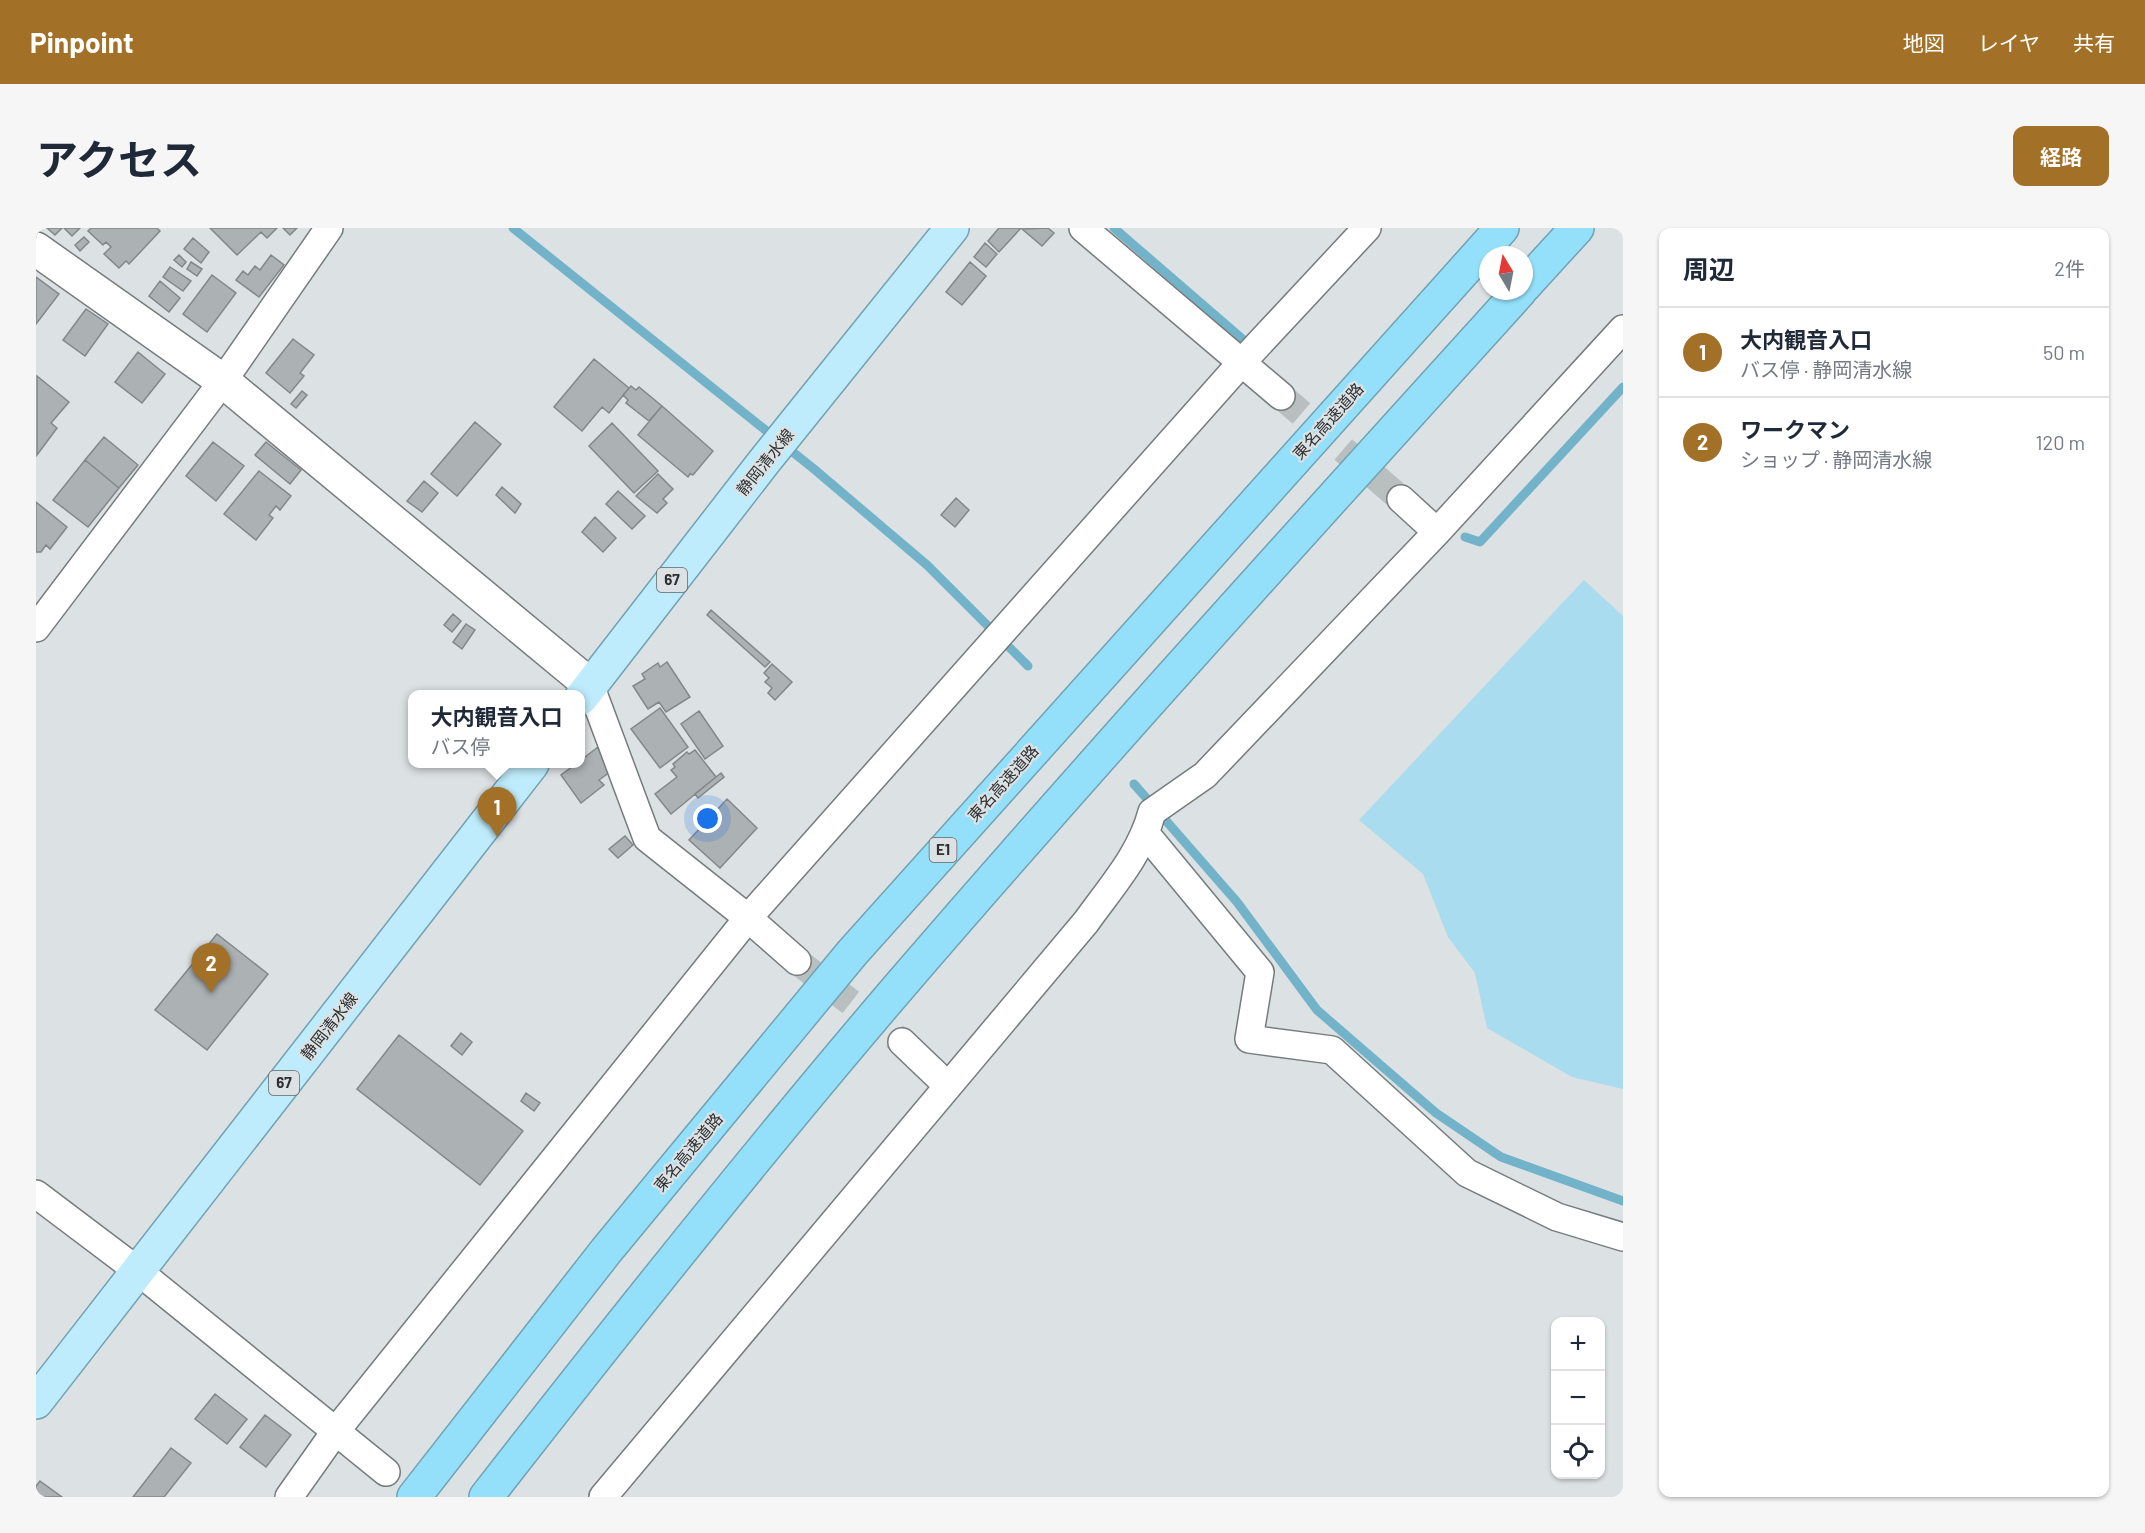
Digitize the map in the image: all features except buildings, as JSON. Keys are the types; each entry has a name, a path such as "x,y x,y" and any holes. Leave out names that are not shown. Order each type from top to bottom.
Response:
{"highway":[{"name":"東名高速道路","path":"414,1497 606,1251 852,953 1502,228"},
{"path":"1533,276 1576,228"},
{"path":"486,1497 649,1287 904,982 1145,706 1512,300"}],"main road":[{"name":"静岡清水線","path":"585,692 763,463 952,228"},
{"name":"静岡清水線","path":"36,1402 529,768"}],"street":[{"path":"36,628 223,381 329,228"},
{"path":"1083,228 1281,396"},
{"path":"289,1497 335,1432 748,918 1242,362 1367,228"},
{"path":"36,249 223,381 583,690"},
{"path":"603,1497 1086,922 1129,863 1149,823 1180,794 1205,775 1437,532 1623,329"},
{"path":"1401,499 1437,532"},
{"path":"585,692 647,838 748,918 797,961"},
{"path":"1149,823 1260,972 1249,1039 1332,1050 1467,1173 1557,1217 1623,1237"},
{"path":"902,1042 947,1085"},
{"path":"36,1194 138,1271 386,1472"}],"shaded area":[{"path":"1584,580 1623,616 1623,1089 1572,1077 1487,1028 1475,973 1448,937 1423,874 1359,820"}],"waterway":[{"path":"513,228 814,469 927,565 1028,666"},
{"path":"1114,228 1247,343"},
{"path":"1465,537 1480,542 1623,387"},
{"path":"1134,784 1237,902 1317,1010 1436,1113 1501,1157 1623,1201"}],"tunnel":[{"path":"1281,396 1401,499"},
{"path":"797,961 902,1042"}],"place":[{"name":"大内観音入口","path":"497,837"},
{"name":"ワークマン","path":"211,993"}]}
